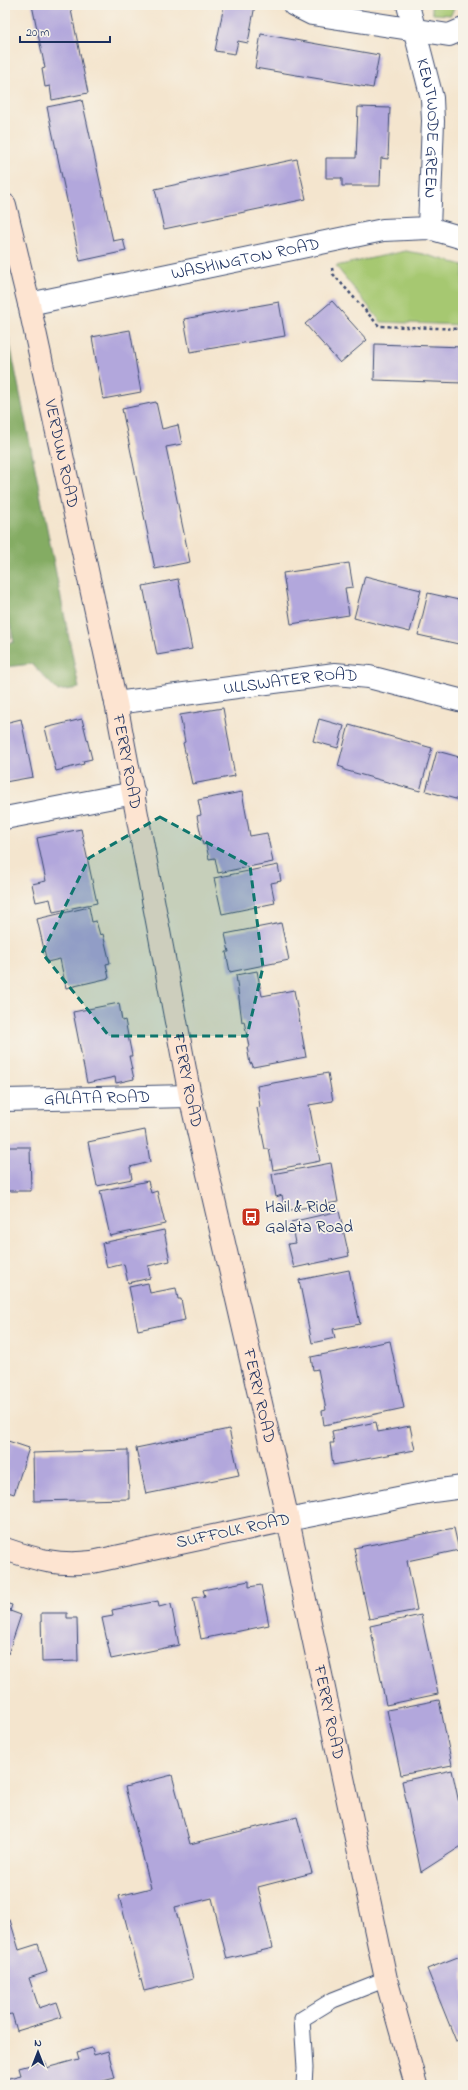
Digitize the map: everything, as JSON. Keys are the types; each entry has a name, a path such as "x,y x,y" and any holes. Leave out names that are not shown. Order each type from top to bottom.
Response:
{"street":[{"name":"KENTWODE GREEN","path":"294,5 312,14 449,35 463,29"},
{"name":"KENTWODE GREEN","path":"408,5 432,98 433,128 429,228"},
{"name":"VERDUN ROAD","path":"5,206 29,304 116,703"},
{"name":"WASHINGTON ROAD","path":"29,304 383,230 429,228 463,238"},
{"name":"ULLSWATER ROAD","path":"116,703 335,674 369,677 463,701"},
{"name":"FERRY ROAD","path":"116,703 190,1096 288,1520 386,1979 416,2085"},
{"path":"5,818 134,793"},
{"name":"GALATA ROAD","path":"5,1100 190,1096"},
{"name":"SUFFOLK ROAD","path":"5,1550 51,1563 71,1564 92,1562 288,1520 434,1491 463,1487"}],"lane":[{"path":"304,2085 305,2068 302,2019 333,2000 386,1979"}],"path":[{"path":"327,241 333,274 379,326 463,329"}],"highlighted area":[{"path":"160,817 250,866 263,967 247,1036 109,1036 42,953 89,858"}],"green space":[{"path":"431,5 455,5 451,15 433,14"},
{"path":"405,251 423,254 463,265 463,325 381,322 336,266"},
{"path":"5,319 79,688 58,691 32,664 5,667 5,644 14,642 5,602"},
{"path":"5,615 11,638 5,639"}],"building":[{"path":"32,5 70,5 88,93 52,100 50,86 45,87 42,69 45,68"},
{"path":"224,5 255,5 248,43 238,41 235,54 215,51"},
{"path":"261,34 379,55 373,88 255,68"},
{"path":"82,100 113,241 123,239 126,251 80,261 47,107"},
{"path":"358,107 390,108 388,159 381,158 380,186 342,186 342,178 326,178 326,158 356,158"},
{"path":"297,159 306,199 164,229 155,189"},
{"path":"332,301 367,340 340,363 305,324"},
{"path":"279,302 285,336 190,352 184,319"},
{"path":"130,330 141,392 103,399 92,337"},
{"path":"375,344 463,347 463,383 374,380"},
{"path":"156,402 162,429 178,425 182,444 166,447 190,562 155,569 122,409"},
{"path":"349,563 353,587 345,588 349,615 291,624 283,573"},
{"path":"365,576 421,590 410,632 354,618"},
{"path":"178,579 192,649 157,655 143,586"},
{"path":"428,593 463,601 463,645 418,635"},
{"path":"223,708 235,776 192,784 183,743 185,742 180,715"},
{"path":"21,719 33,777 5,782 5,723"},
{"path":"82,719 92,759 83,761 84,764 56,771 45,728"},
{"path":"319,719 344,726 338,748 313,741"},
{"path":"349,725 432,748 420,791 344,770 344,768 338,766"},
{"path":"437,751 463,758 463,801 426,791"},
{"path":"242,792 250,836 267,833 273,862 218,873 215,858 209,859 206,844 203,845 197,816 201,815 198,800"},
{"path":"81,829 97,903 53,912 50,899 36,902 32,884 46,881 37,838"},
{"path":"278,865 281,881 271,883 275,903 222,914 214,878"},
{"path":"89,907 92,922 96,921 100,935 103,934 110,963 106,964 109,978 66,988 60,959 47,962 37,919"},
{"path":"281,923 289,960 230,972 226,952 229,952 225,934"},
{"path":"257,971 262,996 294,990 306,1057 253,1067 252,1063 250,1064 247,1047 249,1047 244,1021 242,1022 236,975"},
{"path":"119,1003 122,1021 125,1020 132,1056 129,1056 134,1079 116,1083 115,1077 87,1083 73,1012"},
{"path":"328,1073 333,1101 309,1105 320,1161 273,1170 269,1149 265,1149 257,1108 260,1107 257,1086"},
{"path":"145,1130 150,1162 130,1167 132,1179 97,1186 88,1142"},
{"path":"5,1147 30,1147 31,1191 5,1191"},
{"path":"331,1163 338,1202 285,1211 282,1195 276,1197 272,1174"},
{"path":"148,1181 151,1193 157,1191 165,1224 110,1236 100,1191"},
{"path":"339,1211 349,1256 294,1268 288,1244 295,1243 291,1222"},
{"path":"164,1230 170,1261 148,1266 150,1278 128,1283 124,1264 107,1268 102,1243"},
{"path":"349,1270 360,1324 333,1329 335,1338 312,1343 299,1280"},
{"path":"148,1283 150,1293 176,1288 178,1299 181,1299 185,1320 138,1330 129,1287"},
{"path":"390,1341 404,1408 324,1425 322,1411 326,1410 322,1389 318,1369 313,1370 311,1357"},
{"path":"376,1422 378,1432 410,1426 415,1450 333,1465 330,1443 334,1443 332,1431"},
{"path":"229,1429 239,1475 146,1494 136,1448"},
{"path":"5,1440 29,1448 14,1494 5,1491"},
{"path":"128,1450 129,1499 34,1501 33,1453"},
{"path":"454,1528 459,1550 407,1561 417,1610 369,1619 354,1548"},
{"path":"249,1581 249,1587 261,1585 269,1625 201,1639 193,1598 205,1596 203,1590"},
{"path":"158,1601 159,1607 171,1604 179,1645 111,1659 102,1618 113,1616 112,1610"},
{"path":"5,1603 12,1605 10,1611 21,1615 8,1654 5,1653"},
{"path":"41,1613 67,1613 67,1618 77,1618 78,1661 42,1662"},
{"path":"421,1615 438,1694 386,1705 370,1626"},
{"path":"439,1700 452,1765 401,1775 387,1710"},
{"path":"452,1770 459,1803 463,1803 463,1845 421,1872 402,1781"},
{"path":"172,1775 190,1844 297,1817 312,1873 258,1887 273,1948 227,1959 212,1898 175,1907 193,1979 144,1991 119,1896 151,1888 125,1787"},
{"path":"10,1920 19,1950 38,1944 47,1972 29,1978 39,2008 57,2002 62,2017 17,2031 12,2014 5,2015 5,1922"},
{"path":"463,1955 463,2038 456,2041 427,1969"},
{"path":"92,2048 94,2055 108,2051 115,2078 87,2085 5,2085 5,2079 21,2075 19,2068 45,2061 46,2068 79,2059 77,2052"}],"place":[{"name":"Hail & Ride Galata Road","path":"251,1217"}]}
